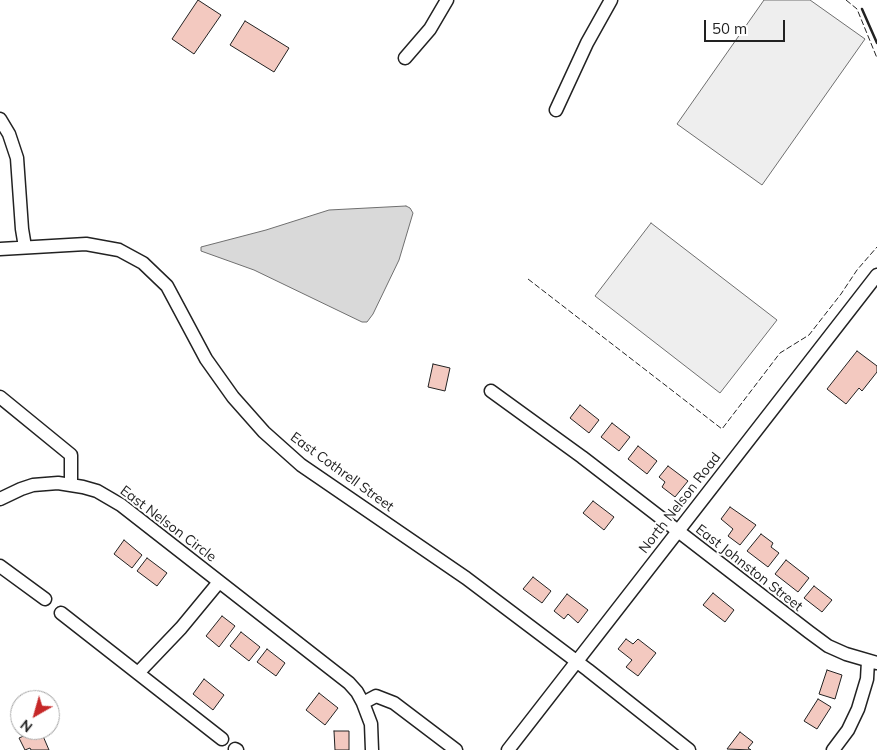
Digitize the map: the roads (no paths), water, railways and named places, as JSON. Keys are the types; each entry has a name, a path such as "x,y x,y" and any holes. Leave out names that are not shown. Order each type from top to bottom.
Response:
{"street":[{"path":"405,58 430,29 447,0"},
{"path":"556,110 587,42 612,0"},
{"path":"0,120 9,134 17,158 25,247"},
{"name":"East Cothrell Street","path":"0,248 86,244 109,247 132,255 143,263 167,286 206,359 233,397 264,432 301,465 424,548 689,750"},
{"name":"North Nelson Road","path":"508,750 877,275"},
{"name":"East Johnston Street","path":"491,391 582,457 822,641 846,654 873,662"},
{"path":"0,397 71,455 71,484"},
{"name":"East Nelson Circle","path":"0,499 33,485 58,483 71,484 109,497 349,683 363,703 371,724 372,750"},
{"path":"0,566 45,599"},
{"name":"East Nelson Circle","path":"138,672 181,628 219,582"},
{"path":"61,613 222,739"},
{"path":"833,750 848,730 858,709 873,662"},
{"path":"363,703 376,696 394,703 456,750"}]}
